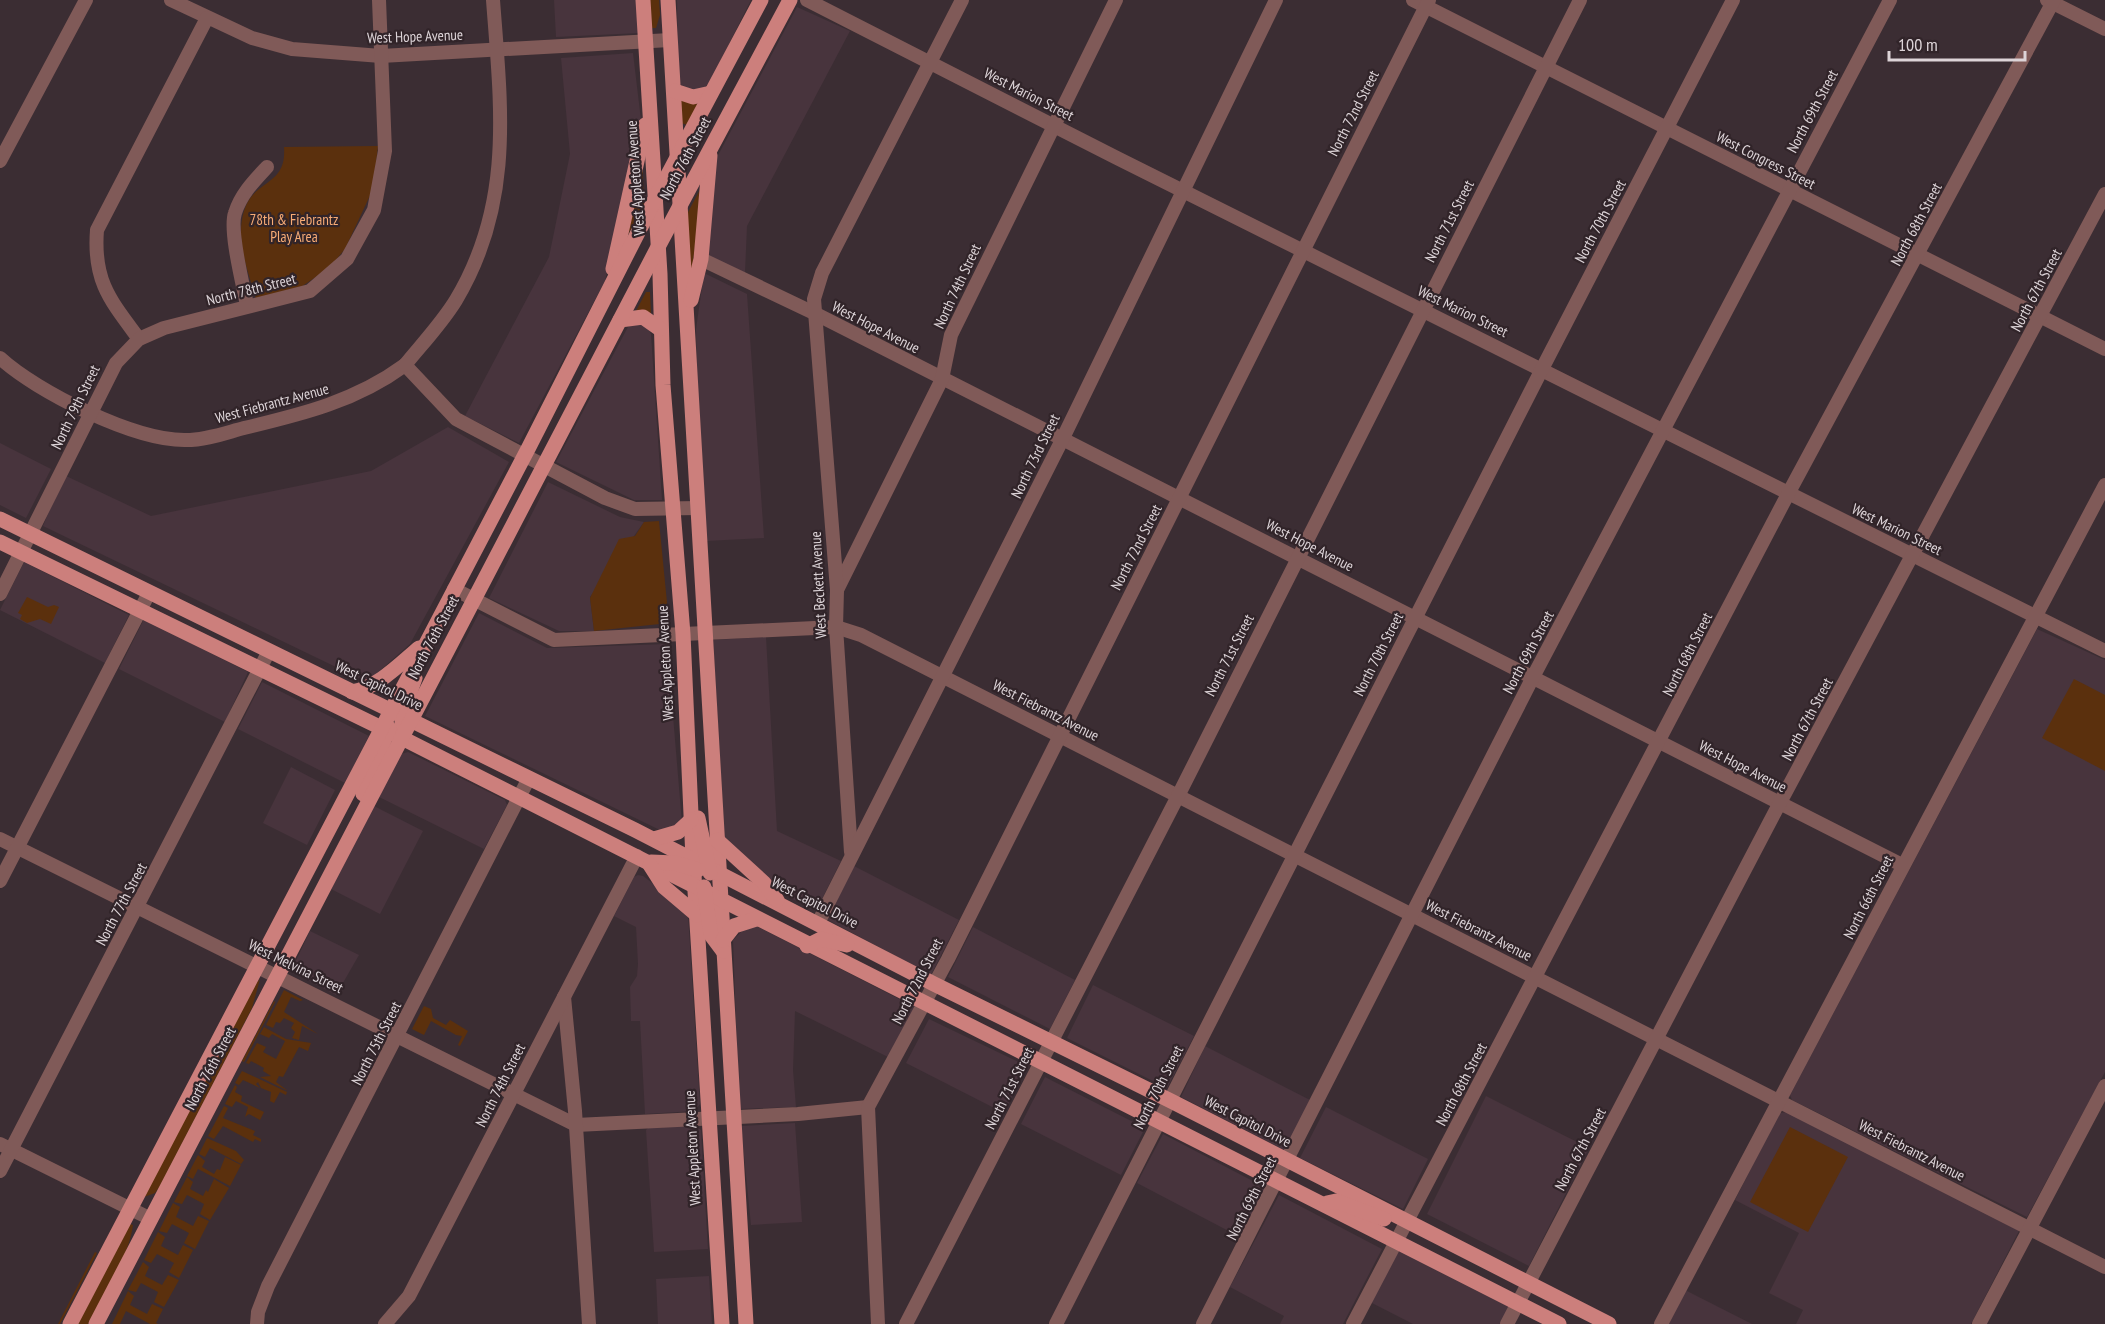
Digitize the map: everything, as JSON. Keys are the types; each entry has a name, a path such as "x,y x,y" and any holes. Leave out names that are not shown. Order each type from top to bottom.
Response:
{"main road":[{"name":"West Appleton Avenue","path":"643,0 658,247 660,328 683,634 691,812 700,823 707,880 723,945 746,1324"},
{"name":"West Appleton Avenue","path":"668,0 717,840 697,915 722,1324"},
{"name":"North 76th Street","path":"422,648 524,455 654,198 761,0"},
{"name":"North 76th Street","path":"70,1324 256,965 400,715 473,599 790,0"},
{"path":"675,91 693,97 711,93"},
{"path":"610,286 649,109"},
{"path":"687,315 701,259 710,152"},
{"path":"620,321 643,317 660,328"},
{"name":"West Capitol Drive","path":"0,519 654,839 756,919 1559,1324"},
{"path":"0,542 260,668 642,859 675,863 707,880"},
{"path":"352,692 363,690 376,682 422,648"},
{"path":"400,715 418,669 422,648"},
{"name":"North 76th Street","path":"96,1324 359,818 390,733 400,715"},
{"path":"654,839 678,832 691,812"},
{"path":"570,823 592,820 600,814"},
{"path":"717,840 764,883 777,903"},
{"path":"642,859 664,887 697,915"},
{"name":"West Capitol Drive","path":"707,880 777,903 818,923 934,984 1171,1101 1609,1324"},
{"path":"723,945 734,926 756,919"},
{"path":"775,929 810,928 818,923"},
{"path":"807,945 821,939 862,946"},
{"path":"1322,1205 1336,1201 1374,1216 1406,1222"},
{"path":"1396,1242 1407,1239 1428,1242 1453,1252 1466,1251"}],"street":[{"path":"0,161 86,0"},
{"name":"West Hope Avenue","path":"171,0 252,38 292,49 381,56 670,40"},
{"name":"North 78th Street","path":"140,339 164,328 247,305 310,291 347,259 374,210 385,152 379,0"},
{"path":"493,0 500,116 499,180 486,237 456,300 405,365 456,419 605,498 635,509 672,511 698,508"},
{"name":"West Marion Street","path":"807,0 1788,495 2105,651"},
{"path":"816,314 814,299 822,273 962,0"},
{"name":"North 74th Street","path":"837,590 942,380 951,335 1116,0"},
{"name":"North 73rd Street","path":"818,923 1062,440 1276,0"},
{"name":"North 71st Street","path":"906,1324 1178,796 1580,0"},
{"name":"North 70th Street","path":"1056,1324 1415,617 1733,0"},
{"name":"North 69th Street","path":"1203,1324 1277,1183 1533,677 1890,0"},
{"path":"2051,1 2105,29"},
{"name":"North 68th Street","path":"1353,1324 1788,495 1918,255 2051,1"},
{"name":"West Congress Street","path":"1422,2 1667,129 2105,349"},
{"name":"North 72nd Street","path":"868,1107 924,1005 1179,499 1303,250 1422,2"},
{"path":"140,339 113,304 100,277 95,256 97,230 207,18"},
{"path":"247,305 237,250 234,215 248,187 267,167"},
{"name":"North 67th Street","path":"1507,1324 1780,802 1914,556 2105,194"},
{"name":"West Hope Avenue","path":"701,259 816,314 942,380 1297,557 1902,865"},
{"name":"West Beckett Avenue","path":"816,314 837,590 836,627 851,854"},
{"name":"North 79th Street","path":"0,594 116,363 140,339"},
{"name":"West Fiebrantz Avenue","path":"0,358 17,374 90,412 149,435 170,439 196,439 331,406 385,380 405,365"},
{"name":"North 66th Street","path":"1661,1324 2105,485"},
{"name":"West Fiebrantz Avenue","path":"454,589 554,640 836,627 861,634 2105,1267"},
{"path":"0,881 149,593"},
{"name":"North 77th Street","path":"0,1171 5,1147 138,908 269,651"},
{"name":"North 75th Street","path":"257,1324 258,1312 268,1286 529,778"},
{"name":"West Melvina Street","path":"0,839 576,1125"},
{"name":"North 74th Street","path":"385,1324 408,1296 564,997 642,859"},
{"path":"564,997 576,1125 589,1324"},
{"path":"1979,1324 2105,1086"},
{"path":"576,1125 708,1119 868,1107 878,1324"},
{"path":"5,1147 152,1219"}],"shaded area":[{"path":"554,0 639,0 640,33 556,37"},
{"path":"677,0 751,0 710,82 699,93 681,85 678,80"},
{"path":"797,7 850,31 747,226 745,273 707,255 716,159"},
{"path":"633,53 641,120 605,281 519,443 465,416 549,257 570,154 561,58"},
{"path":"704,273 747,294 764,538 706,541 697,405 696,329"},
{"path":"634,322 645,323 651,334 662,500 634,500 556,462 628,327"},
{"path":"448,427 509,462 410,644 367,682 43,526 64,475 151,516 371,471"},
{"path":"0,443 51,469 26,518 0,505"},
{"path":"548,482 620,517 644,522 590,597 594,631 559,631 489,598"},
{"path":"24,562 129,615 105,663 0,610"},
{"path":"479,613 547,648 667,644 682,823 664,832 425,716"},
{"path":"144,619 248,672 225,722 119,669"},
{"path":"2037,629 2105,660 2105,1072 2027,1217 1792,1100 1790,1095"},
{"path":"766,637 777,831 841,861 816,911 779,892 725,844 713,640"},
{"path":"262,682 369,736 345,783 238,729"},
{"path":"408,752 505,800 507,805 484,849 379,797 401,754"},
{"path":"291,767 335,790 307,845 263,823"},
{"path":"374,806 423,831 380,914 331,889"},
{"path":"854,866 959,920 931,975 826,919"},
{"path":"643,876 685,908 688,914 700,1104 695,1111 645,1114 640,1021 631,1021 630,987 637,976 638,964 636,927 614,916 634,877"},
{"path":"754,925 915,1007 888,1057 795,1011 793,1070 796,1107 739,1109 733,940 747,926"},
{"path":"973,927 1075,980 1050,1029 948,977"},
{"path":"310,931 359,955 336,995 291,971"},
{"path":"1093,985 1194,1036 1167,1088 1067,1038"},
{"path":"929,1019 1027,1066 1004,1113 906,1063"},
{"path":"1205,1046 1310,1100 1286,1151 1181,1097"},
{"path":"1045,1077 1145,1128 1121,1175 1021,1124"},
{"path":"1486,1096 1589,1148 1529,1266 1427,1214"},
{"path":"1326,1107 1428,1159 1403,1209 1300,1158"},
{"path":"1788,1112 2020,1229 1971,1324 1796,1324 1803,1310 1769,1293 1799,1233 1735,1200 1779,1113"},
{"path":"795,1123 802,1222 751,1225 741,1126"},
{"path":"694,1125 701,1130 708,1249 654,1252 646,1130"},
{"path":"1163,1134 1268,1189 1242,1238 1137,1183"},
{"path":"1279,1195 1382,1249 1343,1324 1280,1324 1284,1316 1230,1287"},
{"path":"1398,1248 1510,1305 1500,1324 1413,1324 1370,1302"},
{"path":"709,1276 712,1324 658,1324 656,1279"},
{"path":"1685,1290 1752,1324 1668,1324"}],"green space":[{"path":"649,0 659,0 660,15 656,28 651,28"},
{"path":"681,99 698,104 687,125 681,123"},
{"name":"78th & Fiebrantz Play Area","path":"378,146 373,189 345,249 329,268 298,289 256,299 242,244 244,211 255,193 280,169 284,160 284,147"},
{"path":"642,155 644,204 622,246"},
{"path":"703,184 691,277 687,214"},
{"path":"646,292 650,292 651,313 636,311"},
{"path":"659,521 669,623 594,631 590,598 619,539 635,536 644,522"},
{"path":"27,597 48,607 54,605 59,607 51,624 40,619 27,623 20,619 22,615 18,613"},
{"path":"2074,679 2105,695 2105,771 2042,738"},
{"path":"260,979 252,1008 160,1186 155,1193 144,1197 253,987"},
{"path":"284,990 303,1000 291,997 284,1012 318,1034 302,1026 299,1040 292,1038 295,1032 291,1028 294,1023 284,1018 280,1023 276,1022 273,1028 266,1025"},
{"path":"274,1001 244,1062 242,1061"},
{"path":"424,1006 431,1009 433,1018 446,1025 450,1020 468,1031 460,1046 458,1045 462,1036 431,1021 424,1035 412,1029"},
{"path":"264,1027 286,1039 311,1043 308,1051 299,1047 283,1077 279,1076 276,1082 288,1091 260,1077 271,1076 263,1071 264,1068 251,1061 249,1064 246,1063 257,1043 266,1047 263,1052 276,1059 285,1041 272,1034 269,1038 260,1034"},
{"path":"242,1071 287,1092 286,1095 280,1092 274,1103 270,1101 271,1092 261,1088 258,1082 256,1084 260,1088 243,1080 239,1085 235,1083"},
{"path":"235,1085 237,1087 235,1092 242,1096 241,1101 264,1112 260,1120 249,1114 245,1117 248,1107 236,1101 232,1107 225,1104"},
{"path":"224,1106 228,1108 223,1118 255,1131 253,1135 261,1139 261,1142 255,1139 253,1142 223,1126 214,1139 208,1136"},
{"path":"1790,1127 1848,1157 1808,1232 1750,1202"},
{"path":"207,1138 236,1151 244,1160 241,1164 210,1148 205,1157 199,1154"},
{"path":"198,1155 205,1161 202,1167 214,1174 217,1169 220,1170 225,1157 241,1165 230,1186 198,1169 193,1179 187,1176"},
{"path":"187,1177 193,1182 190,1189 203,1196 206,1190 208,1192 214,1179 229,1188 210,1220 200,1214 204,1204 187,1195 182,1204 174,1202"},
{"path":"173,1203 180,1207 176,1217 193,1226 198,1216 209,1221 195,1249 184,1243 189,1233 172,1224 167,1233 159,1231"},
{"path":"130,1224 133,1225 130,1238 115,1276 88,1324 78,1324"},
{"path":"158,1232 165,1237 161,1246 178,1255 183,1245 193,1250 179,1278 169,1272 174,1263 157,1254 151,1263 144,1260"},
{"path":"95,1252 97,1253 58,1324"},
{"path":"143,1262 149,1267 145,1276 162,1285 168,1275 179,1280 164,1307 154,1302 158,1292 141,1283 136,1292 128,1290"},
{"path":"128,1291 134,1296 130,1305 147,1314 152,1304 163,1309 156,1323 158,1324 150,1324 126,1311 120,1324 112,1324"}]}
